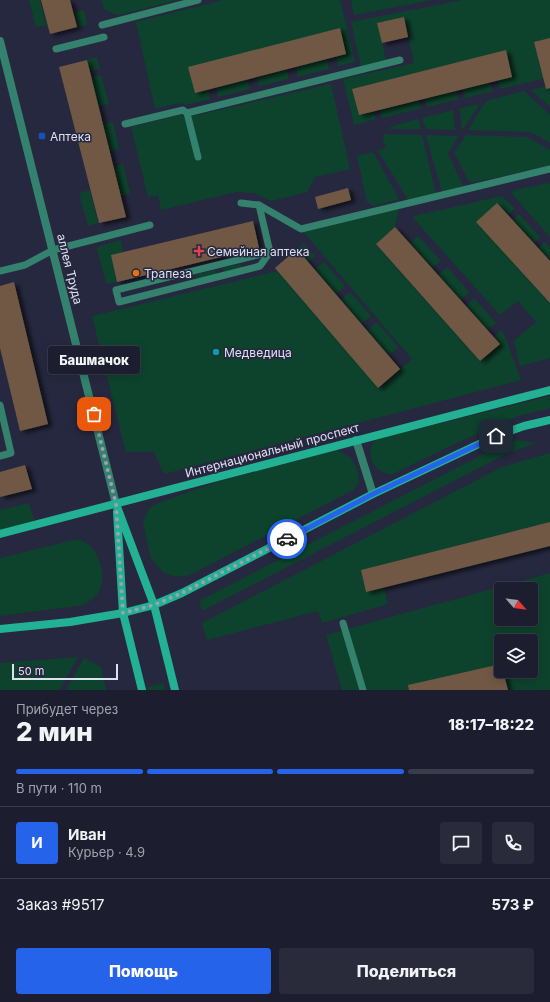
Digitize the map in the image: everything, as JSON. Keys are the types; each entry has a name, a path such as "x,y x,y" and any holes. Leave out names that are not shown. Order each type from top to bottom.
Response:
{"main road":[{"name":"Интернациональный проспект","path":"0,534 550,390"},
{"path":"0,630 70,622 123,613 154,605 182,593 373,494 496,436 524,426 550,420"},
{"name":"аллея Труда","path":"116,504 154,605 175,690"},
{"name":"аллея Труда","path":"116,504 123,613 142,690"}],"street":[{"name":"аллея Труда","path":"0,41 116,504"},
{"path":"356,440 373,494"}],"lane":[{"path":"102,25 198,0"},
{"path":"56,48 104,37"},
{"path":"125,124 183,110 187,113 400,60"},
{"path":"187,113 198,157"},
{"path":"241,203 259,205 301,229 550,169"},
{"path":"259,205 270,252 260,266 119,302 116,290 270,252"},
{"path":"0,271 25,265 53,250 150,225"},
{"path":"0,406 11,453 0,456"},
{"path":"344,623 363,690"}],"green space":[{"path":"29,0 40,0 46,25 36,27"},
{"path":"102,0 178,0 118,15 104,9"},
{"path":"224,0 340,0 355,62 338,66 336,57 346,54 208,89 210,99 185,105 179,103 155,109 136,22"},
{"path":"351,0 432,0 354,15"},
{"path":"462,0 550,0 550,38 534,42 541,71 550,77 500,89 497,81 512,76 506,51 352,89 359,115 375,111 376,119 354,125 343,79 414,63 404,17 382,43 386,60 361,66 351,22"},
{"path":"84,10 87,25 77,27 73,13"},
{"path":"97,57 100,69 90,71 87,60"},
{"path":"327,59 329,69 298,77 296,67"},
{"path":"287,69 289,79 259,86 257,77"},
{"path":"101,75 109,104 98,106 91,77"},
{"path":"247,79 250,89 218,97 216,87"},
{"path":"490,82 493,91 465,98 463,89"},
{"path":"331,84 350,169 315,177 307,192 271,201 254,193 236,192 161,210 158,195 148,197 131,127 180,115 193,116"},
{"path":"550,85 550,107 531,90"},
{"path":"456,91 458,99 427,107 425,99"},
{"path":"524,91 550,115 550,143 531,132 468,130 486,101"},
{"path":"419,100 421,108 382,118 380,110"},
{"path":"480,104 462,131 460,108"},
{"path":"453,110 455,130 426,129 422,118"},
{"path":"418,119 421,129 389,129 390,127"},
{"path":"113,122 119,149 109,151 103,124"},
{"path":"384,134 422,135 436,194 408,200 378,150 386,148 383,140"},
{"path":"426,135 458,136 448,154 463,186 442,192"},
{"path":"466,135 527,137 550,150 550,166 470,183 454,153"},
{"path":"373,152 399,199 374,206 367,202 357,156"},
{"path":"123,164 130,193 121,196 113,167"},
{"path":"550,183 550,237 512,194 514,190"},
{"path":"90,190 98,223 88,226 79,193"},
{"path":"502,196 515,209 508,215 497,203 477,222 550,303 550,358 520,366 514,341 536,322 518,301 500,315 414,219 414,216"},
{"path":"399,206 395,227 376,244 480,361 500,344 494,337 501,330 504,334 521,380 164,474 154,452 126,452 92,316 278,271 379,388 412,359 301,229"},
{"path":"519,214 540,237 534,243 513,220"},
{"path":"418,236 441,261 432,268 410,243"},
{"path":"121,240 123,252 111,255 117,282 108,284 106,283 97,249 99,246"},
{"path":"545,242 550,248 550,261 538,248"},
{"path":"304,243 315,256 308,262 297,249"},
{"path":"324,262 345,286 336,294 315,269"},
{"path":"241,264 242,269 224,273 222,268"},
{"path":"447,267 469,292 460,300 438,275"},
{"path":"215,270 216,274 196,279 195,275"},
{"path":"350,292 371,316 361,324 341,300"},
{"path":"474,298 496,323 487,330 466,306"},
{"path":"377,322 398,347 388,356 367,331"},
{"path":"550,396 550,408 518,416 454,444 393,474 380,471 370,456 370,450 377,439"},
{"path":"517,440 536,443 506,454 202,611 199,601 497,447"},
{"path":"336,450 350,458 355,465 359,482 353,490 190,575 176,577 164,573 151,559 143,522 149,509 158,503 223,480"},
{"path":"550,453 550,522 361,570 366,592 384,588 388,604 322,623 318,611 207,640 202,623 502,467"},
{"path":"29,503 34,521 0,530 0,510"},
{"path":"78,539 87,543 93,549 102,570 101,587 94,597 84,605 0,616 0,558"},
{"path":"550,573 550,690 342,690 326,635 494,588 494,626 538,626 538,582 517,582"},
{"path":"78,657 59,690 0,690 0,663"},
{"path":"84,658 101,667 106,690 66,690"},
{"path":"163,683 165,690 148,690 148,687"}],"building":[{"path":"41,0 70,0 77,27 50,34"},
{"path":"404,17 408,37 382,43 377,23"},
{"path":"340,28 346,54 195,93 188,67"},
{"path":"550,38 550,88 546,89 534,42"},
{"path":"506,50 512,77 359,115 352,89"},
{"path":"87,60 126,217 99,223 59,67"},
{"path":"348,188 351,200 318,209 315,197"},
{"path":"497,203 550,261 550,303 476,222"},
{"path":"253,221 259,248 117,282 111,255"},
{"path":"395,227 500,344 480,361 376,244"},
{"path":"297,249 400,369 378,388 275,268"},
{"path":"14,282 48,424 20,431 0,348 0,286"},
{"path":"25,465 32,489 0,497 0,472"},
{"path":"550,522 550,546 366,592 361,570"},
{"path":"494,666 494,678 505,678 508,690 409,690 408,685"}],"way so far":[{"path":"94,414 116,504 123,613 154,605 182,593 287,539"}],"place":[{"name":"Аптека","path":"42,136"},
{"name":"Семейная аптека","path":"199,251"},
{"name":"Трапеза","path":"136,273"},
{"name":"Медведица","path":"216,352"},
{"name":"Башмачок","path":"94,414"}],"route":[{"path":"287,539 373,494 496,436"}]}
